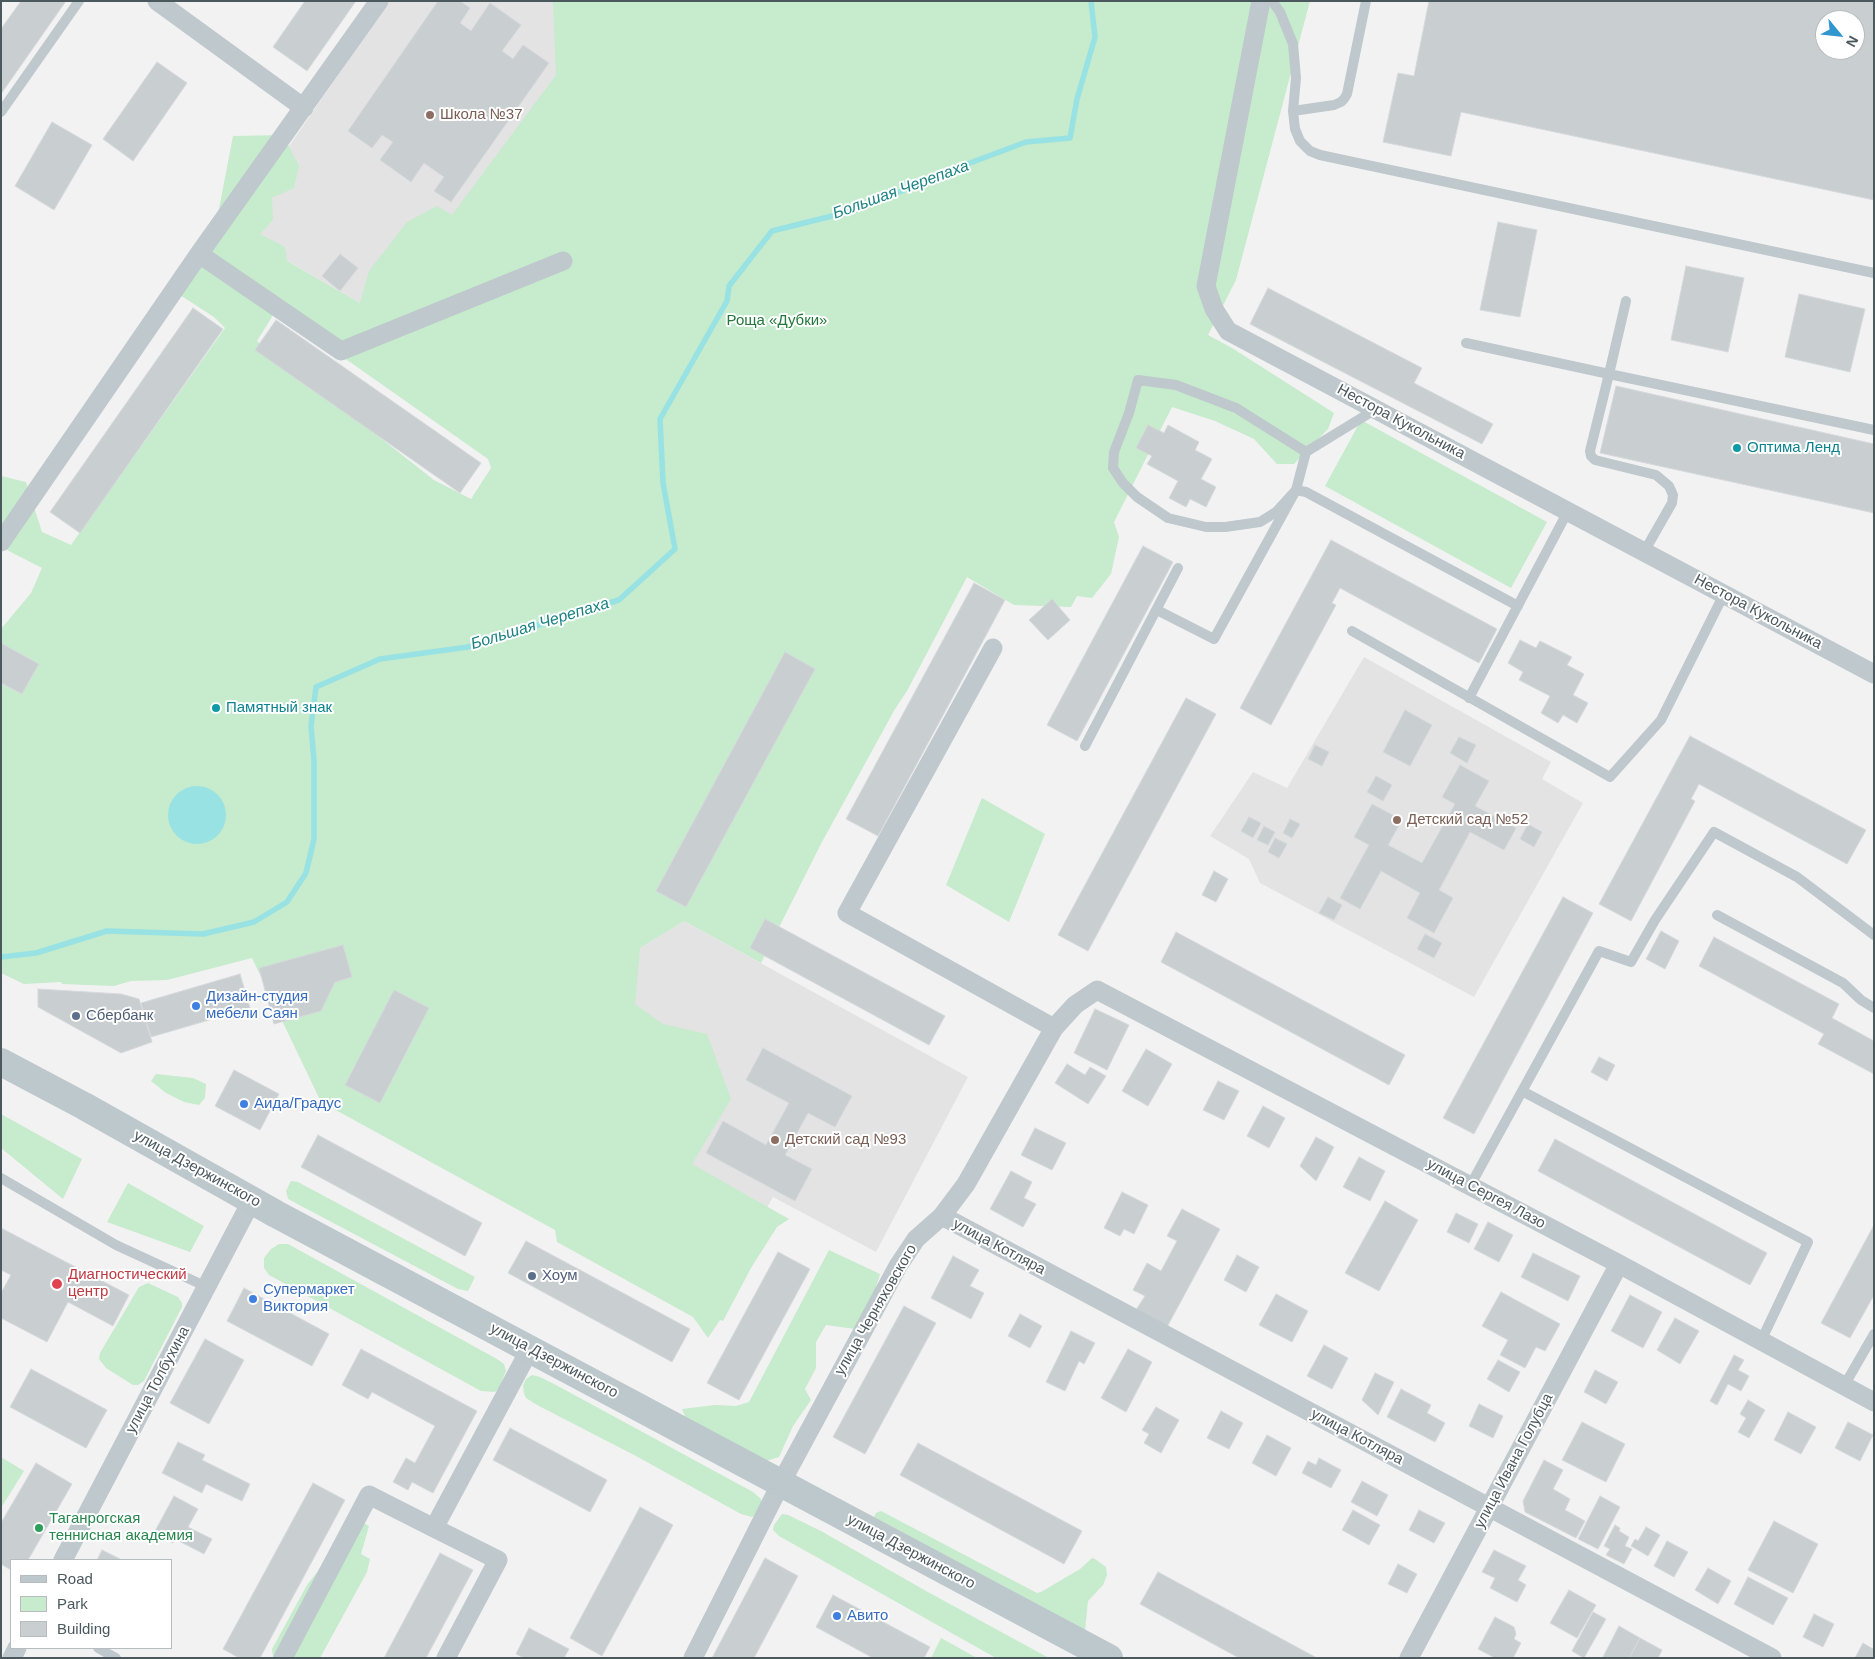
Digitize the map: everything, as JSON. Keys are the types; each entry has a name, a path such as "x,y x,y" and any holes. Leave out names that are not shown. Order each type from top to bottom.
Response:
{"main road":[{"name":"улица Дзержинского","path":"1,1062 252,1200 1109,1658"}],"street":[{"path":"157,1 304,108"},
{"path":"1,542 199,254 379,1"},
{"name":"Нестора Кукольника","path":"1261,1 1206,286 1214,309 1228,331 1874,674"},
{"path":"199,254 341,351 562,262"},
{"path":"993,648 847,913 1054,1028"},
{"name":"улица Черняховского","path":"693,1658 781,1482 898,1266 916,1239 942,1216 966,1184 1054,1028 1075,1004 1097,990"},
{"name":"улица Сергея Лазо","path":"1097,990 1619,1264 1874,1402"},
{"name":"улица Толбухина","path":"64,1559 252,1200"},
{"name":"улица Котляра","path":"942,1216 1772,1658"},
{"name":"улица Ивана Голубца","path":"1409,1658 1619,1264"},
{"path":"434,1528 530,1349"},
{"path":"283,1658 369,1495 498,1560 446,1658"}],"lane":[{"path":"1,112 80,1"},
{"path":"1272,1 1280,12 1293,44 1296,78 1293,110 1295,129 1300,141 1310,151 1320,155 1874,273"},
{"path":"1293,110 1334,105 1344,99 1347,94 1366,1"},
{"path":"1626,301 1590,456 1595,460 1656,475 1669,486 1673,495 1672,503 1644,552"},
{"path":"1466,342 1874,430"},
{"path":"1296,490 1276,512 1260,522 1225,527 1206,527 1168,518 1137,497 1123,483 1113,468 1114,452 1129,413 1138,380 1176,385 1236,408 1306,452"},
{"path":"1157,610 1214,639 1296,490 1306,452 1376,409"},
{"path":"1296,490 1307,493 1518,606"},
{"path":"1469,698 1568,511"},
{"path":"1085,746 1178,568"},
{"path":"1352,631 1610,777 1661,720 1724,594"},
{"path":"1470,1186 1599,951 1631,962 1655,920 1714,832 1797,877 1874,935"},
{"path":"1717,915 1842,983 1861,1000 1874,1008"},
{"path":"1522,1091 1808,1242 1761,1341"},
{"path":"1,1178 116,1245 207,1287"},
{"path":"1844,1386 1874,1334"},
{"path":"100,1649 116,1658"}],"shaded area":[{"name":"Школа №37","path":"389,1 628,1 435,281 360,303 232,229"},
{"name":"Детский сад №52","path":"1364,657 1551,762 1542,779 1583,803 1474,997 1260,883 1249,859 1210,836 1253,772 1287,788"},
{"name":"Детский сад №93","path":"684,921 968,1077 876,1252 773,1197 759,1222 515,1084 558,998"}],"green space":[{"name":"Роща «Дубки»","path":"553,1 1310,1 1236,280 1208,335 1232,348 1334,413 1328,429 1294,464 1277,464 1254,439 1215,421 1172,407 1114,522 1119,537 1111,574 1092,598 1077,596 1071,607 1014,605 967,577 907,691 895,709 822,842 761,963 684,921 640,948 635,1004 663,1024 707,1034 731,1099 692,1164 789,1219 777,1227 751,1268 723,1321 720,1320 708,1338 693,1317 557,1242 555,1230 321,1102 252,958 167,980 131,981 114,986 62,984 61,982 24,984 1,973 1,683 22,694 39,664 1,643 1,629 31,593 42,568 1,547 1,476 26,482 42,532 71,545 225,328 214,317 180,295 217,219 233,136 283,135 299,166 294,188 272,198 273,220 260,234 285,247 287,261 360,303 369,271 407,222 437,206 452,215 556,75","holes":["275,312 340,355 488,459 491,468 471,499 434,480 257,341"]},
{"path":"1361,420 1547,522 1511,588 1325,486"},
{"path":"982,798 1045,834 1009,922 946,885"},
{"path":"156,1074 193,1078 206,1084 205,1098 199,1105 184,1102 166,1093 151,1081"},
{"path":"1,1114 82,1159 63,1199 1,1148"},
{"path":"291,1181 298,1182 475,1277 468,1291 458,1289 288,1199 286,1191"},
{"path":"128,1183 204,1226 190,1252 107,1222"},
{"path":"279,1244 288,1244 497,1359 504,1364 506,1371 499,1388 495,1392 481,1391 269,1275 264,1268 264,1258 271,1249"},
{"path":"829,1250 880,1274 875,1291 855,1329 826,1325 816,1342 816,1368 805,1389 811,1400 793,1426 779,1457 766,1461 687,1421 682,1409 715,1405 736,1406 749,1402"},
{"path":"148,1283 178,1297 182,1307 144,1381 138,1385 133,1385 106,1368 99,1359 100,1353 139,1287"},
{"path":"532,1375 556,1385 753,1492 761,1499 762,1504 757,1514 752,1517 741,1514 636,1456 537,1405 526,1398 524,1393 523,1386 526,1379"},
{"path":"1,1457 24,1471 1,1508"},
{"path":"881,1511 1037,1593 1080,1569 1092,1558 1095,1559 1106,1567 1107,1575 1103,1585 1088,1601 1085,1631 872,1520 876,1513"},
{"path":"782,1514 821,1531 1049,1658 996,1658 779,1536 773,1530 774,1525"},
{"path":"352,1516 369,1526 361,1554 370,1559 367,1572 320,1658 273,1658 272,1649 307,1585 318,1571 340,1532"},
{"path":"941,1638 977,1658 931,1658"}],"water":[{"path":"197,786 208,788 221,799 226,815 224,826 213,839 197,844 186,842 173,831 168,815 170,804 181,791"}],"building":[{"path":"21,1 66,1 1,94 1,29"},
{"path":"305,1 356,1 307,71 273,47"},
{"path":"438,1 460,1 470,8 460,23 471,31 490,3 521,25 502,51 513,59 523,45 549,63 451,202 434,191 444,177 424,163 411,182 380,160 393,142 382,135 372,148 348,131"},
{"path":"1429,1 1874,1 1874,200 1461,112 1451,156 1383,142 1398,73 1414,76"},
{"path":"157,62 187,83 133,161 103,139"},
{"path":"52,122 92,145 54,210 15,186"},
{"path":"1498,222 1537,230 1520,317 1480,310"},
{"path":"340,254 358,268 340,291 322,276"},
{"path":"1686,266 1744,278 1728,352 1671,340"},
{"path":"1268,288 1422,368 1414,383 1493,424 1482,444 1250,324"},
{"path":"1799,294 1865,309 1850,372 1785,357"},
{"path":"193,308 223,329 80,533 50,512"},
{"path":"276,320 481,463 460,493 255,350"},
{"name":"Оптима Ленд","path":"1616,386 1874,444 1874,513 1600,453"},
{"path":"1148,425 1164,433 1168,425 1199,442 1195,450 1212,459 1201,479 1216,487 1206,507 1190,499 1186,507 1169,498 1178,481 1147,464 1152,456 1136,448"},
{"path":"1331,540 1497,629 1479,663 1340,588 1332,603 1336,605 1271,725 1240,708"},
{"path":"1143,546 1173,562 1077,741 1047,725"},
{"path":"974,583 1005,600 878,836 846,819"},
{"path":"1052,599 1070,620 1048,640 1029,620"},
{"path":"1520,640 1536,648 1540,641 1572,657 1567,665 1584,674 1573,695 1588,703 1577,723 1563,715 1558,723 1541,713 1550,696 1519,680 1523,672 1508,663"},
{"path":"1,643 39,664 22,694 1,683"},
{"path":"785,652 815,669 686,907 656,891"},
{"path":"1186,698 1216,714 1088,951 1058,935"},
{"path":"1405,710 1432,725 1410,766 1383,752"},
{"path":"1690,736 1866,830 1847,864 1699,784 1691,799 1695,801 1631,921 1599,904"},
{"path":"1459,737 1476,745 1467,763 1450,753"},
{"path":"1315,745 1329,752 1322,766 1308,759"},
{"path":"1460,765 1489,781 1475,806 1516,828 1504,850 1470,832 1439,890 1453,898 1434,933 1407,918 1420,893 1381,871 1360,909 1340,898 1369,845 1354,837 1372,804 1402,820 1388,845 1422,863 1455,804 1442,797"},
{"path":"1376,776 1392,785 1383,801 1367,792"},
{"path":"1249,817 1261,823 1253,838 1241,831"},
{"path":"1290,819 1300,824 1292,838 1283,833"},
{"path":"1528,824 1542,832 1534,847 1520,839"},
{"path":"1264,826 1275,832 1268,845 1257,840"},
{"path":"1275,838 1287,844 1279,858 1268,852"},
{"path":"1214,871 1228,879 1216,902 1202,895"},
{"path":"1328,897 1342,905 1334,920 1319,913"},
{"path":"1563,897 1593,913 1474,1134 1443,1118"},
{"path":"765,919 945,1016 929,1045 750,948"},
{"path":"1661,931 1679,941 1665,969 1646,959"},
{"path":"1176,932 1405,1055 1389,1085 1161,962"},
{"path":"1425,934 1442,943 1434,958 1417,949"},
{"path":"1714,937 1839,1004 1832,1018 1874,1041 1874,1074 1818,1044 1824,1034 1699,966"},
{"path":"343,945 352,977 335,982 321,1011 274,1024 259,968"},
{"name":"Дизайн-студия мебели Саян","path":"240,974 250,1008 151,1037 141,1003"},
{"path":"38,989 121,994 139,999 152,1042 121,1053 38,1007"},
{"path":"394,990 429,1008 380,1103 345,1085"},
{"path":"1095,1009 1129,1025 1107,1070 1074,1053"},
{"path":"763,1048 852,1096 835,1127 808,1113 785,1155 812,1169 795,1201 706,1153 723,1121 766,1145 789,1103 746,1080"},
{"path":"1146,1049 1172,1064 1148,1106 1122,1091"},
{"path":"1599,1057 1615,1065 1607,1081 1591,1072"},
{"path":"1067,1064 1085,1075 1090,1067 1106,1076 1088,1104 1055,1083"},
{"path":"234,1070 279,1094 260,1130 215,1106"},
{"path":"1218,1081 1239,1091 1224,1120 1203,1110"},
{"path":"1263,1106 1285,1118 1269,1148 1247,1136"},
{"path":"1035,1128 1066,1143 1052,1170 1021,1155"},
{"path":"318,1135 482,1223 465,1256 301,1167"},
{"path":"1316,1137 1334,1147 1316,1181 1300,1166"},
{"path":"1555,1139 1767,1253 1750,1285 1538,1171"},
{"path":"1359,1157 1385,1171 1370,1201 1343,1187"},
{"path":"1011,1171 1032,1182 1024,1198 1036,1204 1023,1227 990,1209"},
{"path":"1122,1192 1148,1205 1134,1234 1124,1229 1120,1236 1104,1228"},
{"path":"1385,1201 1418,1220 1379,1291 1345,1273"},
{"path":"1182,1209 1220,1229 1167,1327 1136,1310 1145,1296 1133,1290 1147,1263 1161,1271 1177,1241 1167,1236"},
{"path":"1456,1213 1478,1224 1469,1243 1447,1232"},
{"path":"1488,1222 1513,1235 1499,1262 1474,1249"},
{"path":"1874,1225 1874,1295 1850,1338 1821,1323"},
{"name":"Диагностический центр","path":"1,1228 129,1295 113,1326 68,1302 47,1342 1,1318 1,1293 11,1275 1,1270"},
{"path":"526,1241 690,1329 672,1362 508,1273"},
{"path":"778,1252 810,1269 739,1400 707,1383"},
{"path":"1533,1253 1580,1276 1568,1301 1521,1277"},
{"path":"1237,1255 1259,1267 1246,1292 1224,1280"},
{"path":"953,1256 979,1270 970,1286 984,1293 971,1319 931,1298"},
{"path":"244,1288 329,1334 312,1366 227,1321"},
{"path":"1501,1292 1560,1324 1545,1351 1536,1347 1525,1368 1500,1355 1508,1340 1482,1326"},
{"path":"1276,1294 1308,1311 1292,1342 1259,1325"},
{"path":"1630,1295 1662,1312 1643,1348 1611,1331"},
{"path":"904,1306 936,1323 865,1454 833,1437"},
{"path":"1020,1314 1042,1326 1030,1348 1008,1336"},
{"path":"1675,1318 1699,1331 1680,1364 1657,1350"},
{"path":"1071,1331 1095,1343 1084,1364 1079,1361 1065,1391 1046,1382"},
{"path":"205,1339 244,1360 209,1424 170,1403"},
{"path":"1324,1345 1348,1358 1332,1389 1307,1376"},
{"path":"361,1349 477,1411 433,1493 412,1482 408,1490 393,1482 406,1458 415,1463 435,1426 372,1392 368,1399 342,1385"},
{"path":"1128,1349 1152,1362 1126,1412 1101,1398"},
{"path":"1734,1355 1744,1360 1738,1370 1749,1376 1741,1391 1728,1384 1717,1405 1710,1401"},
{"path":"1498,1360 1520,1372 1509,1392 1487,1379"},
{"path":"31,1369 107,1410 86,1448 10,1407"},
{"path":"1595,1370 1618,1382 1606,1404 1584,1392"},
{"path":"1375,1373 1394,1382 1378,1415 1362,1400"},
{"path":"1401,1389 1431,1405 1427,1413 1445,1423 1435,1442 1387,1417"},
{"path":"1748,1400 1765,1410 1749,1438 1738,1432 1746,1418 1740,1414"},
{"path":"1479,1404 1503,1416 1493,1438 1469,1426"},
{"path":"1156,1407 1179,1420 1161,1453 1144,1443 1149,1434 1142,1430"},
{"path":"1221,1411 1243,1423 1229,1449 1207,1438"},
{"path":"1788,1412 1816,1427 1801,1454 1774,1440"},
{"path":"1582,1422 1625,1444 1606,1482 1562,1460"},
{"path":"1848,1422 1873,1435 1860,1461 1835,1448"},
{"path":"510,1428 607,1480 590,1512 493,1460"},
{"path":"1267,1435 1291,1448 1276,1476 1252,1463"},
{"path":"178,1442 205,1455 202,1460 250,1484 242,1501 206,1484 202,1493 162,1473"},
{"path":"918,1443 1082,1531 1064,1564 900,1475"},
{"path":"1319,1458 1341,1470 1331,1488 1302,1473 1308,1461 1316,1465"},
{"path":"1544,1460 1563,1470 1553,1489 1570,1499 1565,1510 1585,1521 1576,1538 1525,1512 1523,1501"},
{"path":"36,1463 72,1484 29,1559 10,1559 10,1569 1,1564 1,1523"},
{"path":"1362,1481 1388,1495 1377,1516 1351,1502"},
{"path":"313,1483 345,1500 260,1658 239,1658 223,1649"},
{"path":"174,1496 198,1509 188,1527 212,1539 204,1554 175,1539 173,1543 154,1533"},
{"path":"1600,1496 1620,1507 1598,1549 1578,1539"},
{"path":"640,1507 673,1525 602,1656 570,1638"},
{"path":"1353,1510 1380,1525 1369,1545 1342,1530"},
{"path":"1419,1510 1445,1523 1434,1543 1409,1530"},
{"path":"1774,1521 1818,1544 1793,1593 1748,1570"},
{"path":"1615,1525 1620,1528 1619,1531 1629,1537 1625,1546 1632,1549 1624,1564 1606,1555 1610,1549 1604,1546"},
{"path":"1646,1527 1660,1535 1648,1556 1631,1546 1635,1539 1638,1541"},
{"path":"1667,1541 1688,1552 1674,1577 1654,1566"},
{"path":"102,1550 120,1559 98,1559"},
{"path":"1494,1550 1526,1566 1518,1580 1526,1585 1517,1602 1490,1588 1495,1578 1482,1572"},
{"path":"440,1553 473,1570 426,1658 384,1658"},
{"path":"765,1558 798,1576 754,1658 712,1658"},
{"path":"1398,1564 1417,1574 1407,1593 1388,1584"},
{"path":"1708,1568 1731,1581 1718,1604 1695,1590"},
{"path":"1158,1572 1317,1658 1239,1658 1140,1604"},
{"path":"1748,1577 1788,1598 1773,1625 1734,1604"},
{"path":"1569,1590 1596,1605 1577,1638 1550,1623"},
{"path":"833,1595 930,1647 924,1658 873,1658 816,1627"},
{"path":"1593,1612 1606,1619 1584,1658 1572,1651"},
{"path":"1814,1614 1834,1624 1823,1647 1803,1637"},
{"path":"1495,1617 1514,1627 1516,1634 1514,1639 1521,1643 1513,1658 1495,1658 1478,1649"},
{"path":"1619,1626 1640,1638 1629,1658 1605,1658 1603,1657"},
{"path":"529,1628 569,1649 564,1658 524,1658 516,1654"},
{"path":"1640,1638 1662,1650 1658,1658 1629,1658"},
{"path":"1863,1643 1873,1649 1874,1647 1874,1658 1855,1658"}],"waterway":[{"name":"Большая Черепаха","path":"1,957 36,953 107,931 203,934 254,922 287,902 306,873 314,839 314,761 311,726 316,687 380,659 468,647 619,600 675,549 663,483 660,419 727,301 729,286 772,231 856,210 954,169 1026,142 1070,138 1077,99 1095,37 1091,1"}],"place":[{"name":"Школа №37","path":"430,115"},
{"name":"Оптима Ленд","path":"1737,448"},
{"name":"Памятный знак","path":"216,708"},
{"name":"Детский сад №52","path":"1397,820"},
{"name":"Дизайн-студия мебели Саян","path":"196,1006"},
{"name":"Сбербанк","path":"76,1016"},
{"name":"Аида/Градус","path":"244,1104"},
{"name":"Детский сад №93","path":"775,1140"},
{"name":"Хоум","path":"532,1276"},
{"name":"Диагностический центр","path":"57,1284"},
{"name":"Супермаркет Виктория","path":"253,1299"},
{"name":"Таганрогская теннисная академия","path":"39,1528"},
{"name":"Авито","path":"837,1616"}]}
